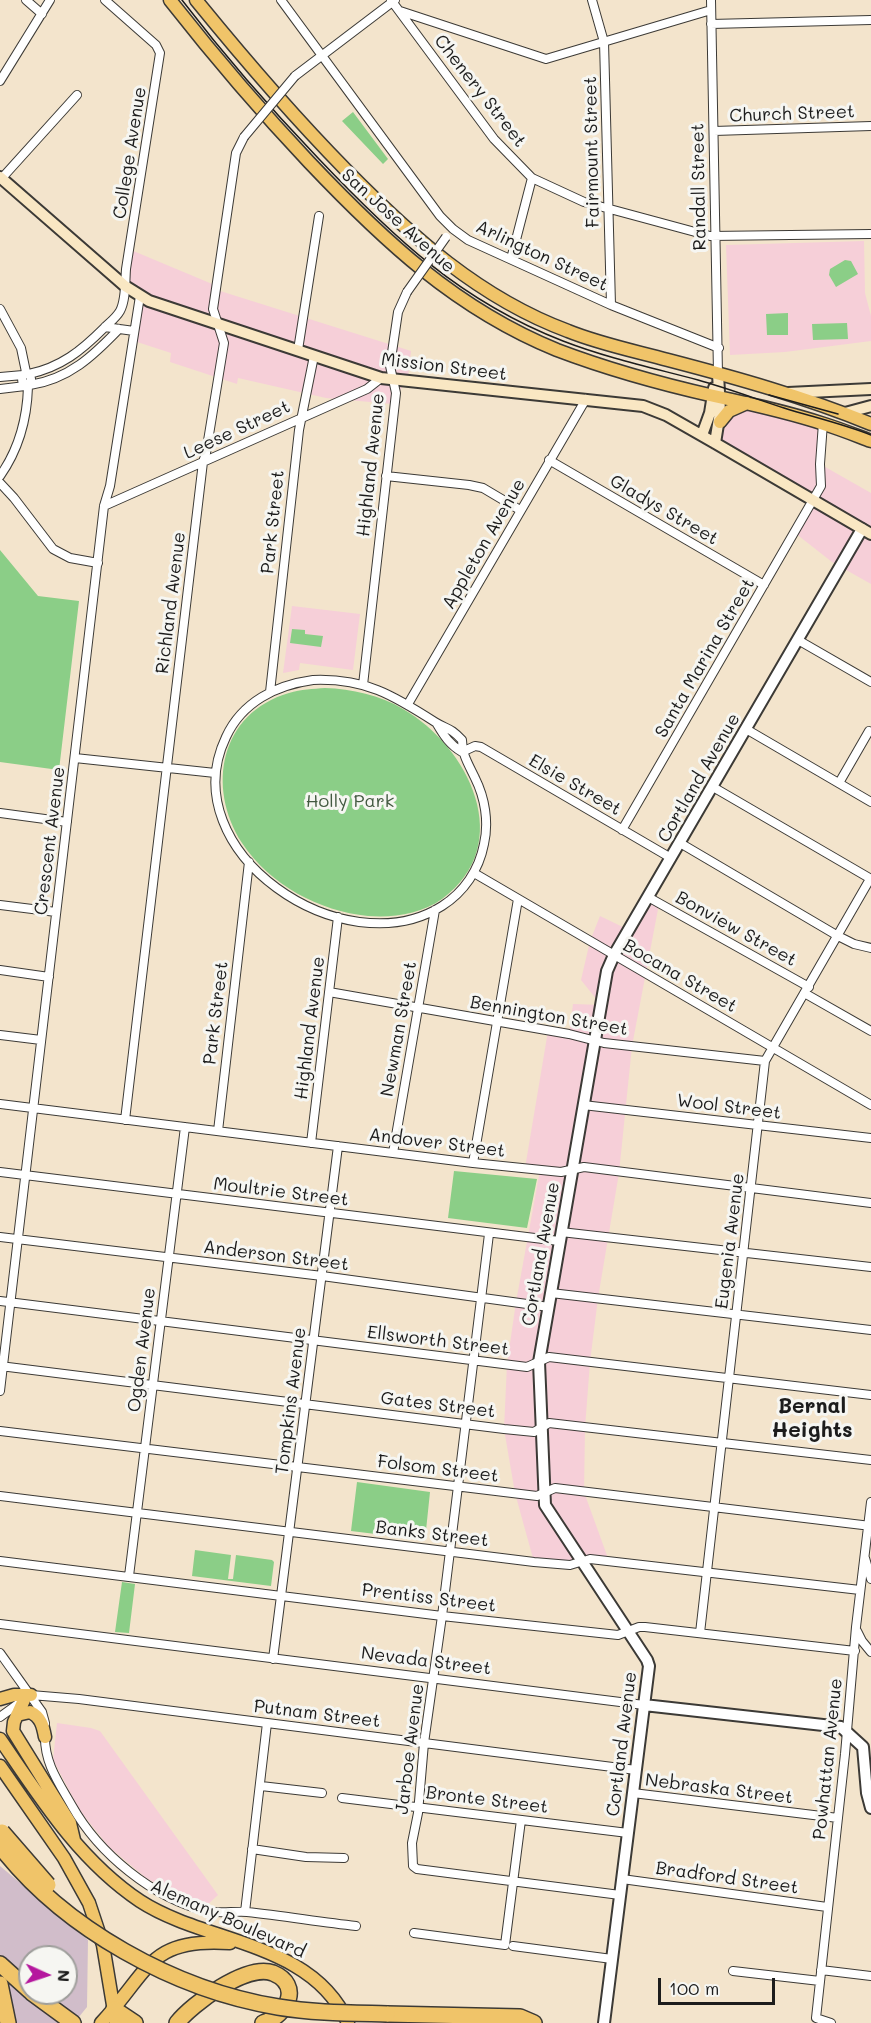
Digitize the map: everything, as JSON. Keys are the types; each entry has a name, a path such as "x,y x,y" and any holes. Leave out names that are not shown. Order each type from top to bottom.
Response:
{"highway":[{"path":"1,1836 63,1900 105,1938 164,1972 229,1996 297,2010 520,2017 534,2023"},
{"path":"0,1964 18,1980"},
{"path":"177,2023 196,2003 217,1990 256,1972 273,1973 281,1978 286,1986 288,2003 277,2017 263,2023"},
{"path":"0,1984 8,2023"},
{"path":"49,2005 73,2023"},
{"path":"115,2016 135,2023"}],"main road":[{"name":"San Jose Avenue","path":"170,0 223,66 302,154 379,233 437,282 501,323 559,350 611,368 823,423 871,441"},
{"name":"San Jose Avenue","path":"196,0 263,81 328,151 410,233 457,271 511,305 567,331 600,342 788,393 871,424"},
{"name":"Mission Street","path":"1,178 125,286 140,296 218,325 381,378 643,406 666,415 702,435 866,531"},
{"name":"Randall Street","path":"715,443 720,422 716,397 718,373"},
{"path":"788,393 871,389"},
{"name":"Randall Street","path":"702,435 716,397"},
{"path":"720,422 729,411 747,403"},
{"path":"806,419 871,406"},
{"path":"0,1700 14,1695 27,1697 14,1722 13,1731 70,1824 75,1844"},
{"path":"17,1715 25,1712 35,1714 41,1721 45,1737"},
{"name":"Alemany Boulevard","path":"0,1739 49,1811 75,1844 102,1871 143,1902 167,1915 284,1959 306,1973 332,1998 344,2021"},
{"path":"0,1766 69,1865 89,1903 102,1938 115,2016"},
{"path":"101,2023 115,2016 140,1974 166,1951 199,1941 243,1944"}],"street":[{"path":"26,0 42,14"},
{"path":"0,81 50,0"},
{"name":"College Avenue","path":"0,377 44,371 66,361 86,346 120,311 160,53 156,45 105,0"},
{"name":"Arlington Street","path":"281,0 440,216 453,229 468,240 611,305 719,348"},
{"name":"Fairmount Street","path":"592,0 604,42 611,305"},
{"name":"Randall Street","path":"711,0 718,373"},
{"name":"Richland Avenue","path":"125,1120 203,462 224,343 213,309 236,153 244,137 295,76 393,1"},
{"name":"Chenery Street","path":"393,1 494,140 532,178 584,202 716,237 871,234"},
{"path":"399,11 546,59 711,10"},
{"path":"711,24 871,20"},
{"path":"1,178 77,95"},
{"name":"Church Street","path":"714,131 871,126"},
{"path":"511,260 532,178"},
{"path":"298,350 320,216"},
{"name":"Highland Avenue","path":"363,685 396,393 390,366 398,312 407,292 453,229"},
{"name":"Crescent Avenue","path":"0,1391 104,506 110,486 140,296"},
{"path":"0,309 21,348 26,373 31,379 21,436 0,476"},
{"path":"105,327 134,331"},
{"path":"0,389 47,382 72,371 93,355 119,329"},
{"name":"Park Street","path":"270,692 298,430 314,356"},
{"name":"Leese Street","path":"104,506 367,389 381,378"},
{"name":"Appleton Avenue","path":"408,704 586,399"},
{"name":"Santa Marina Street","path":"622,830 822,486 820,464 823,423"},
{"name":"Gladys Street","path":"549,460 765,585"},
{"path":"386,476 483,488 520,510"},
{"path":"0,483 31,518 53,549 70,558 98,563"},
{"name":"Cortland Avenue","path":"604,2023 649,1663 546,1508 539,1362 583,1104 607,971 798,640 866,531"},
{"path":"798,640 871,682"},
{"path":"313,680 339,680 363,685 408,704 437,724 444,736 462,752 476,780 485,809 485,842 474,873 457,894 435,910 407,920 380,923 338,917 310,908 284,893 249,862 229,835 217,797 215,773 222,745 236,720 256,700 284,686 313,680"},
{"path":"746,729 871,802"},
{"path":"839,783 869,731"},
{"name":"Elsie Street","path":"462,752 475,746 481,747 671,858"},
{"path":"75,758 215,773"},
{"path":"713,787 871,879"},
{"path":"0,813 67,822"},
{"path":"680,843 838,936 870,949"},
{"name":"Park Street","path":"218,1131 249,862"},
{"name":"Bocana Street","path":"474,873 871,1105"},
{"name":"Eugenia Avenue","path":"700,1633 765,1061 871,879"},
{"name":"Bonview Street","path":"648,897 807,990 871,1031"},
{"path":"473,1163 518,899"},
{"path":"0,905 56,912"},
{"name":"Newman Street","path":"393,1153 435,910"},
{"name":"Highland Avenue","path":"311,1143 338,917"},
{"path":"0,970 49,977"},
{"name":"Bennington Street","path":"329,992 595,1039 604,1043 765,1061"},
{"path":"0,1035 41,1040"},
{"name":"Andover Street","path":"0,1104 473,1163 561,1172 584,1167 871,1203"},
{"name":"Wool Street","path":"583,1104 871,1137"},
{"name":"Ogden Avenue","path":"129,1576 185,1127"},
{"name":"Tompkins Avenue","path":"273,1659 338,1146"},
{"name":"Moultrie Street","path":"0,1172 489,1234 560,1236 744,1253 871,1268"},
{"name":"Jarboe Avenue","path":"489,1234 412,1851 414,1868 420,1870 513,1882"},
{"name":"Anderson Street","path":"0,1238 322,1276 549,1307"},
{"path":"551,1293 871,1330"},
{"name":"Ellsworth Street","path":"0,1301 527,1367 549,1357 871,1395"},
{"name":"Gates Street","path":"2,1366 534,1432 549,1423 871,1460"},
{"name":"Folsom Street","path":"0,1431 537,1496 555,1488 869,1526"},
{"name":"Banks Street","path":"0,1496 450,1552 570,1565 590,1558 860,1590"},
{"name":"Powhattan Avenue","path":"831,2023 816,2018 871,1502"},
{"path":"864,1554 871,1579"},
{"name":"Prentiss Street","path":"0,1560 442,1616 618,1635 645,1627 855,1651"},
{"name":"Nevada Street","path":"0,1624 644,1705 841,1727 846,1731"},
{"path":"856,1627 862,1641 871,1652"},
{"path":"0,1653 27,1697 42,1712 49,1766 75,1812 108,1854 128,1872 169,1897 209,1912 245,1912 356,1926"},
{"path":"0,1717 27,1697"},
{"name":"Putnam Street","path":"27,1697 87,1700 636,1770"},
{"path":"245,1912 267,1723"},
{"path":"846,1731 863,1748 867,1793 871,1808"},
{"path":"261,1786 322,1793"},
{"name":"Nebraska Street","path":"633,1793 838,1818"},
{"name":"Bronte Street","path":"342,1798 628,1833"},
{"path":"509,1946 513,1882 521,1820"},
{"path":"252,1849 306,1857 344,1858"},
{"name":"Bradford Street","path":"622,1879 827,1907"},
{"path":"513,1882 620,1895"},
{"path":"414,1933 612,1959"},
{"path":"821,1970 871,1976"},
{"path":"733,1971 820,1981"}],"shaded area":[{"path":"864,241 865,293 871,316 871,341 785,352 730,355 726,245"},
{"path":"131,250 217,286 217,290 411,351 408,377 392,404 326,398 238,378 237,384 170,362 171,353 134,341 141,299 126,288"},
{"path":"747,403 819,423 820,464 871,493 871,584 832,562 795,533 813,501 715,443 720,422"},
{"path":"292,606 360,614 353,670 300,663 299,670 283,673"},
{"path":"648,897 659,904 632,1046 619,1173 590,1362 585,1428 584,1492 609,1561 590,1559 570,1565 534,1562 515,1493 504,1429 507,1364 540,1170 525,1168 548,1031 569,1034 573,1004 601,1005 581,980 590,941 600,916 629,930"},
{"path":"57,1723 100,1731 218,1895 206,1906 177,1895 146,1878 109,1847 80,1811 53,1760"},
{"path":"0,1866 88,1940 87,2007 74,2023 0,2023"}],"green space":[{"path":"353,112 388,159 383,164 342,121"},
{"path":"845,260 851,261 858,274 836,287 829,275 830,269"},
{"path":"788,313 788,335 767,335 766,314"},
{"path":"847,323 848,339 813,340 812,324"},
{"path":"0,550 38,596 79,601 59,770 0,762"},
{"path":"292,629 305,630 305,634 323,636 321,647 290,643"},
{"name":"Holly Park","path":"325,688 366,694 403,709 427,726 447,747 464,771 475,798 480,825 477,851 465,877 434,904 406,914 377,916 332,908 314,902 281,883 253,858 242,843 231,821 224,799 223,776 226,754 234,734 247,717 266,703 289,693"},
{"path":"454,1171 537,1179 527,1228 448,1218"},
{"path":"357,1482 430,1492 425,1540 351,1531"},
{"path":"195,1550 231,1555 228,1579 233,1579 236,1555 272,1560 274,1562 271,1586 192,1576"},
{"path":"122,1582 135,1584 129,1633 115,1632"}],"tram line":[{"path":"182,0 265,101 373,214 430,264 492,307 526,325 580,347 709,383 871,435"},
{"path":"769,395 838,414"}],"district":[{"name":"Bernal Heights","path":"812,1419"}]}
